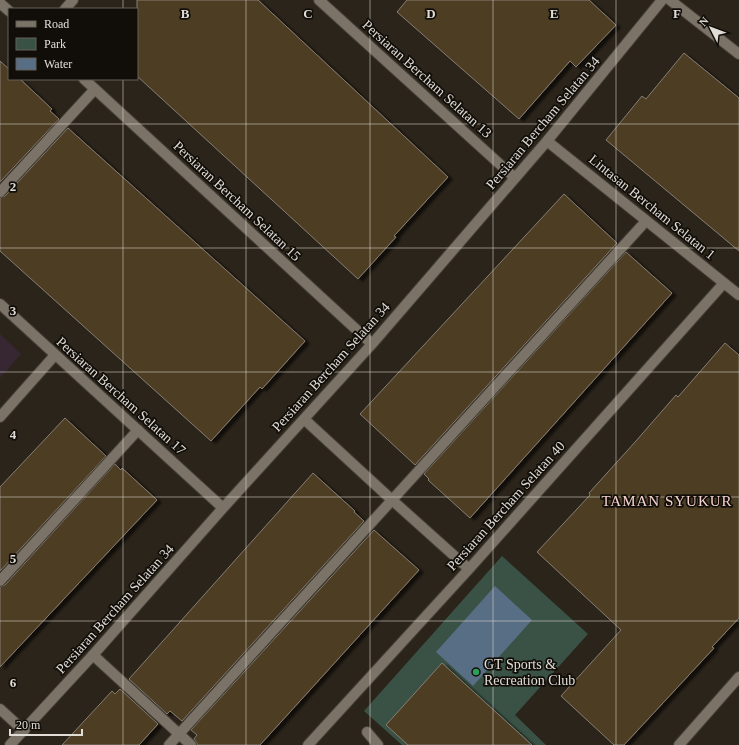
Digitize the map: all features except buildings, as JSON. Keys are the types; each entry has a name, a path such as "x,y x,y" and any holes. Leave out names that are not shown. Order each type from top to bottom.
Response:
{"street":[{"path":"66,8 73,0"},
{"name":"Persiaran Bercham Selatan 13","path":"319,0 515,178"},
{"name":"Persiaran Bercham Selatan 34","path":"10,745 93,655 223,508 372,344 547,141 662,0"},
{"path":"670,0 739,54"},
{"path":"0,3 8,10"},
{"name":"Persiaran Bercham Selatan 15","path":"85,80 372,344"},
{"path":"0,192 94,89"},
{"name":"Lintasan Bercham Selatan 1","path":"547,141 739,296"},
{"path":"169,745 646,221"},
{"name":"Persiaran Bercham Selatan 40","path":"308,745 469,569 724,283"},
{"name":"Persiaran Bercham Selatan 17","path":"0,304 223,508"},
{"path":"0,417 55,355"},
{"path":"304,419 469,569"},
{"path":"0,581 138,430"},
{"path":"93,655 191,745"},
{"path":"679,745 739,677"},
{"path":"0,709 24,731"},
{"path":"367,732 378,745"}],"shaded area":[{"path":"0,334 21,354 0,378"}],"green space":[{"name":"GT Sports & Recreation Club","path":"502,556 588,634 515,715 546,745 402,745 364,711"}],"water":[{"path":"495,586 532,620 473,686 436,652"}],"place":[{"name":"GT Sports & Recreation Club","path":"476,672"}],"district":[{"name":"TAMAN SYUKUR","path":"667,501"}]}
